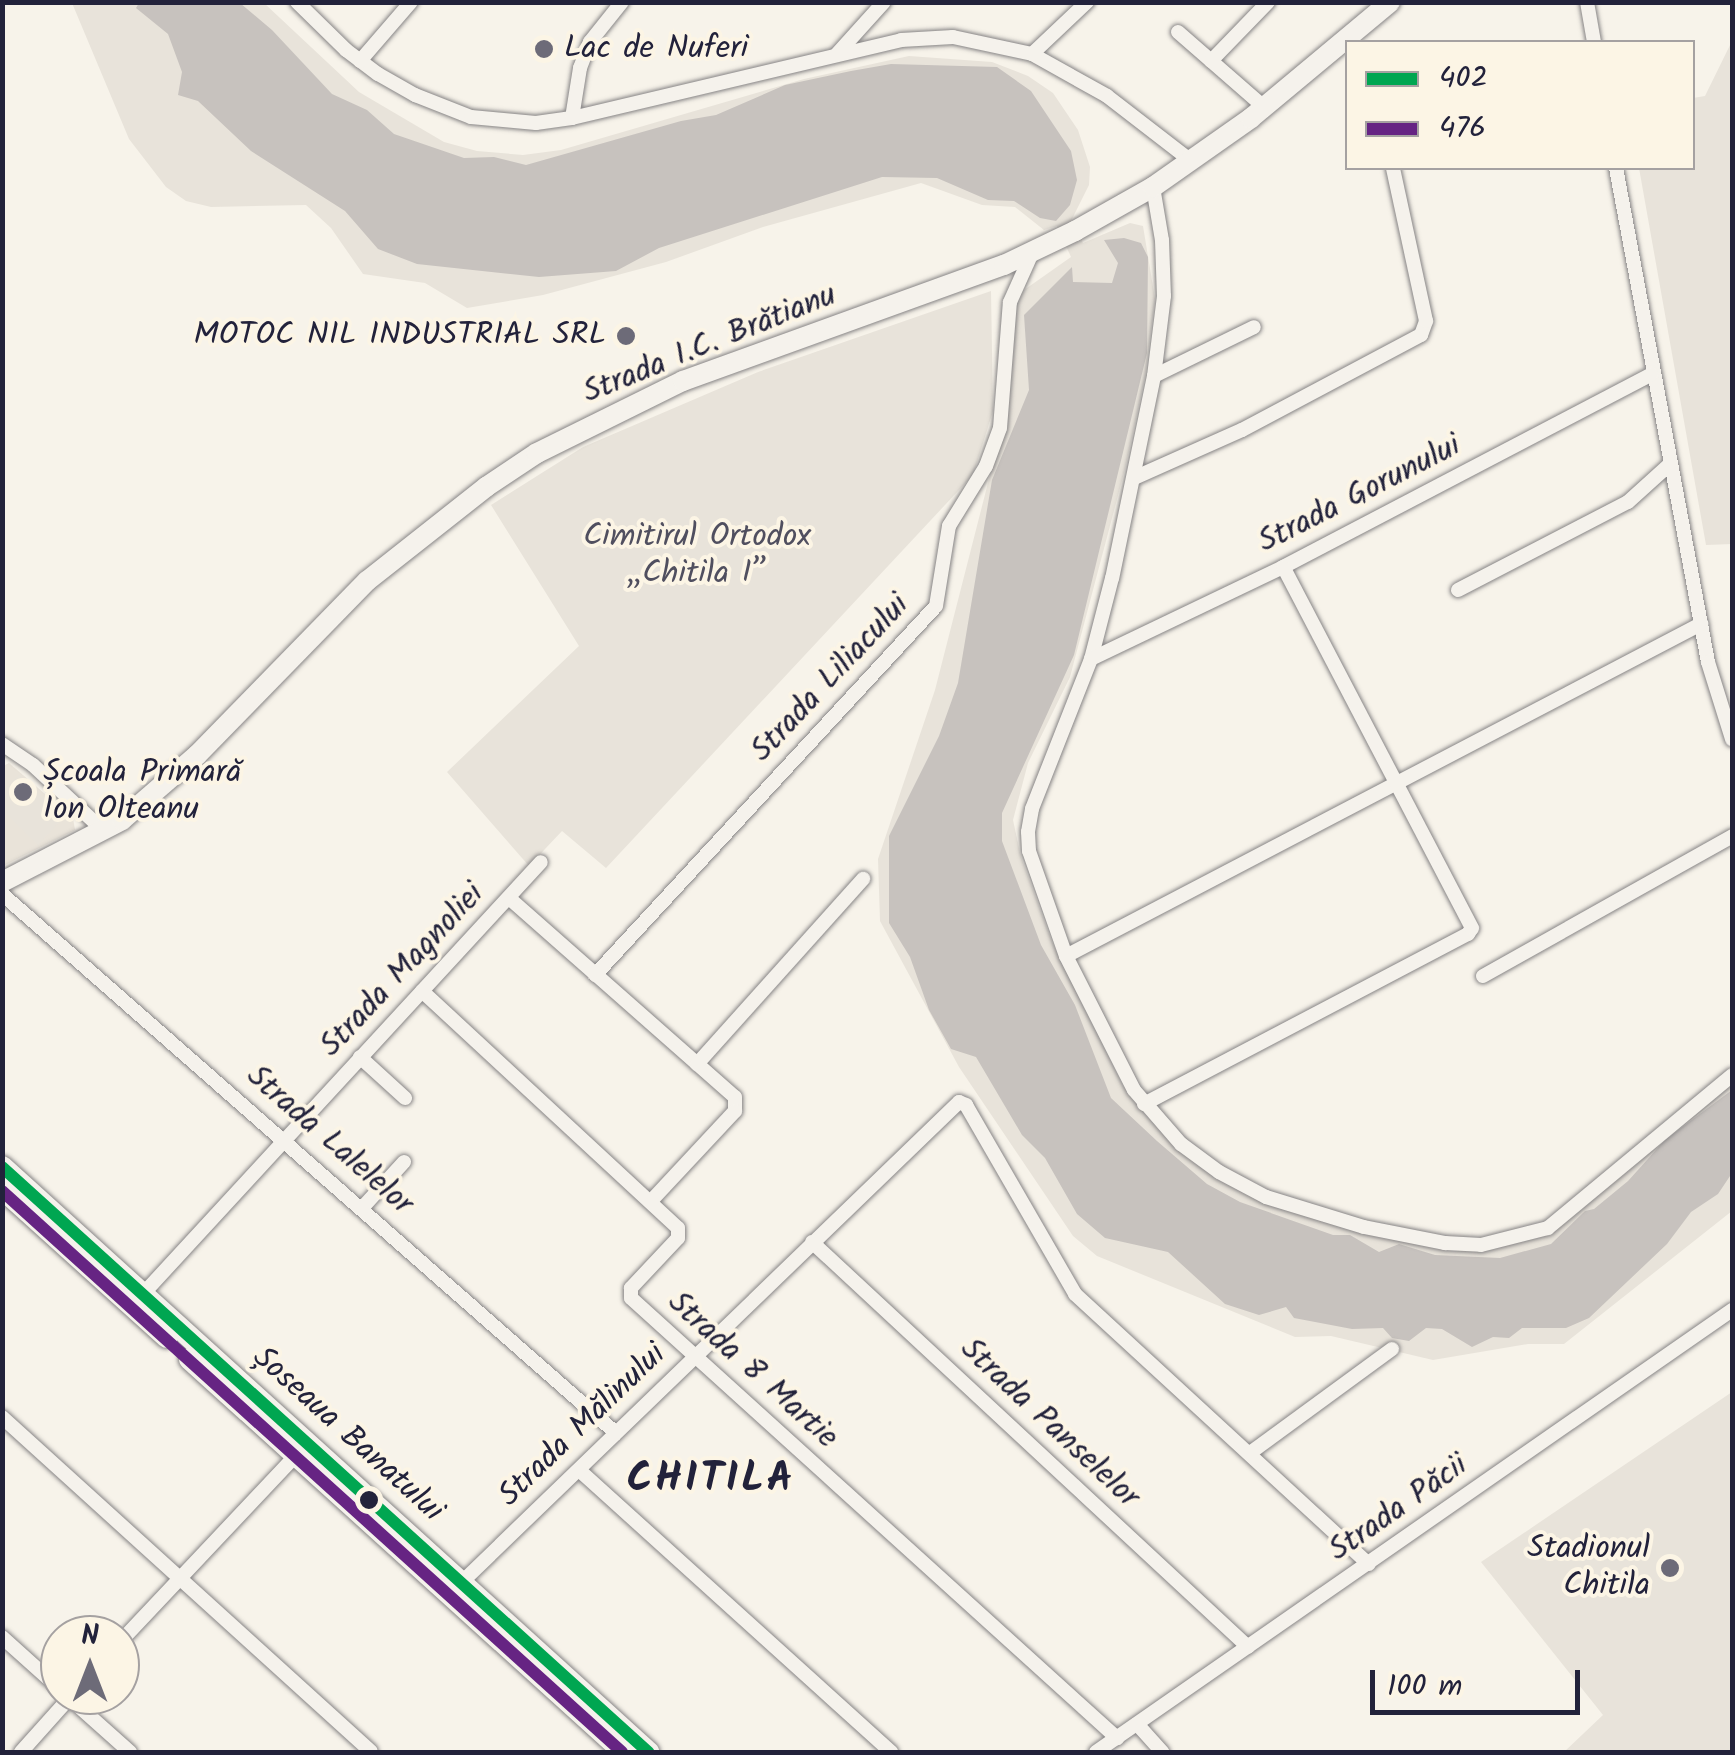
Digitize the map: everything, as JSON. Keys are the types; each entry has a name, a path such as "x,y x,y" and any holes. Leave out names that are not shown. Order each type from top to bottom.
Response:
{"main road":[{"name":"Strada I.C. Brătianu","path":"1366,35 1382,5"},
{"name":"Strada I.C. Brătianu","path":"2,882 104,831 197,755 367,581 486,487 536,453 683,381 1032,253 1153,187 1345,50"},
{"name":"Șoseaua Banatului","path":"2,1166 648,1752"},
{"name":"Șoseaua Banatului","path":"2,1188 624,1752"}],"street":[{"path":"297,2 360,61 415,95 471,117 536,123 572,118 836,54 902,40 953,37 1032,54 1106,96 1192,161"},
{"path":"360,61 411,2"},
{"path":"572,118 580,68 590,42 622,2"},
{"path":"836,54 884,2"},
{"path":"1032,54 1087,2"},
{"path":"1211,61 1268,2"},
{"path":"1587,2 1594,40"},
{"path":"1178,32 1264,108"},
{"path":"1134,478 1154,473 1412,342 1425,330 1393,170"},
{"path":"1616,170 1701,624 1732,739"},
{"path":"1153,187 1162,240 1164,296 1154,376 1090,659 1032,810 1028,832 1030,851 1066,956 1144,1104 1181,1144 1219,1172 1266,1197 1364,1226 1444,1243 1481,1244 1548,1228 1732,1075"},
{"name":"Strada Liliacului","path":"594,975 936,606 949,526 986,466 1000,428 1010,302 1032,253"},
{"path":"1154,376 1254,327"},
{"name":"Strada Gorunului","path":"1090,659 1283,567 1652,374"},
{"path":"1458,590 1628,502 1670,464"},
{"path":"1144,1104 1468,934 1471,921 1283,567"},
{"path":"1066,956 1701,624"},
{"path":"2,744 32,764 104,831"},
{"path":"1483,976 1732,836"},
{"name":"Strada Magnoliei","path":"143,1294 541,862"},
{"path":"696,1064 863,879"},
{"name":"Strada Lalelelor","path":"2,894 616,1433"},
{"path":"509,898 735,1097 736,1106 651,1202"},
{"name":"Strada 8 Martie","path":"422,991 676,1225 679,1235 630,1293 694,1356 1117,1738"},
{"path":"360,1057 405,1098"},
{"name":"Strada Mălinului","path":"462,1582 959,1102 966,1104 1076,1294 1250,1453"},
{"path":"363,1207 404,1162"},
{"name":"Strada Panselelor","path":"812,1242 1248,1647"},
{"name":"Strada Păcii","path":"1096,1752 1732,1310"},
{"path":"1369,1564 1250,1453 1392,1348"},
{"path":"2,1417 371,1752"},
{"path":"140,1620 296,1454"},
{"path":"578,1470 892,1752"},
{"path":"2,1638 40,1671"},
{"path":"21,1752 50,1715"},
{"path":"90,1715 130,1752"},
{"path":"1137,1724 1162,1752"}],"shaded area":[{"path":"139,3 240,3 272,30 332,94 367,110 394,134 464,158 494,157 526,165 681,121 716,115 785,85 851,71 891,64 997,67 1031,91 1071,151 1077,180 1070,205 1056,221 1040,218 1014,201 988,200 937,178 882,177 659,248 616,271 539,277 417,264 378,249 345,211 251,151 198,101 178,95 182,72 168,34 136,8"},
{"path":"1124,238 1141,243 1148,257 1147,353 1074,655 1002,813 1002,841 1041,945 1075,1005 1111,1098 1157,1141 1207,1184 1240,1202 1333,1235 1350,1235 1379,1252 1399,1244 1435,1255 1500,1258 1551,1244 1585,1211 1594,1209 1628,1181 1665,1140 1732,1090 1732,1173 1718,1194 1691,1212 1667,1244 1589,1318 1566,1328 1522,1328 1509,1338 1493,1337 1472,1347 1442,1329 1426,1328 1409,1341 1392,1338 1383,1328 1352,1329 1294,1318 1286,1307 1259,1315 1225,1304 1168,1252 1105,1238 1077,1214 1045,1158 1022,1135 976,1057 951,1049 929,1010 910,957 889,923 889,836 939,736 958,683 992,480 1029,390 1024,315 1072,267 1073,282 1112,283 1118,263 1104,240"},
{"name":"Școala Primară Ion Olteanu","path":"9,763 73,818 75,830 3,866 3,766"}],"green space":[{"path":"72,3 264,3 359,92 444,142 477,151 523,155 561,150 804,79 909,56 992,62 1028,76 1053,93 1078,130 1090,167 1089,185 1071,221 1083,243 1130,223 1143,226 1155,299 1145,377 1125,469 1070,677 1028,763 1013,820 1021,857 1052,942 1123,1086 1206,1169 1335,1217 1435,1241 1533,1235 1732,1076 1732,1211 1564,1344 1528,1344 1433,1360 1331,1336 1295,1337 1097,1256 1073,1236 959,1067 880,921 878,859 935,690 990,475 1017,295 1071,257 1057,226 1044,230 1015,207 982,205 921,183 763,227 666,262 543,295 467,308 425,283 363,274 331,228 306,205 211,207 186,201 166,187 129,139"},
{"path":"1732,41 1732,544 1706,545 1639,170 1695,170 1695,98 1705,96"},
{"name":"Cimitirul Ortodox „Chitila I”","path":"991,291 993,411 973,475 606,868 562,831 529,866 447,772 579,646 491,505 583,447 758,372"},
{"path":"19,775 63,818 38,845 3,811 3,792"},
{"path":"1732,1392 1732,1752 1564,1752 1603,1715 1481,1562"}],"transit line":[{"name":"402","path":"2,1167 648,1752"},
{"name":"476","path":"2,1191 622,1752"}],"place":[{"name":"Lac de Nuferi","path":"544,49"},
{"name":"MOTOC NIL INDUSTRIAL SRL","path":"626,336"},
{"name":"Școala Primară Ion Olteanu","path":"23,792"},
{"name":"Stadionul Chitila","path":"1670,1568"}],"district":[{"name":"CHITILA","path":"711,1480"}]}
